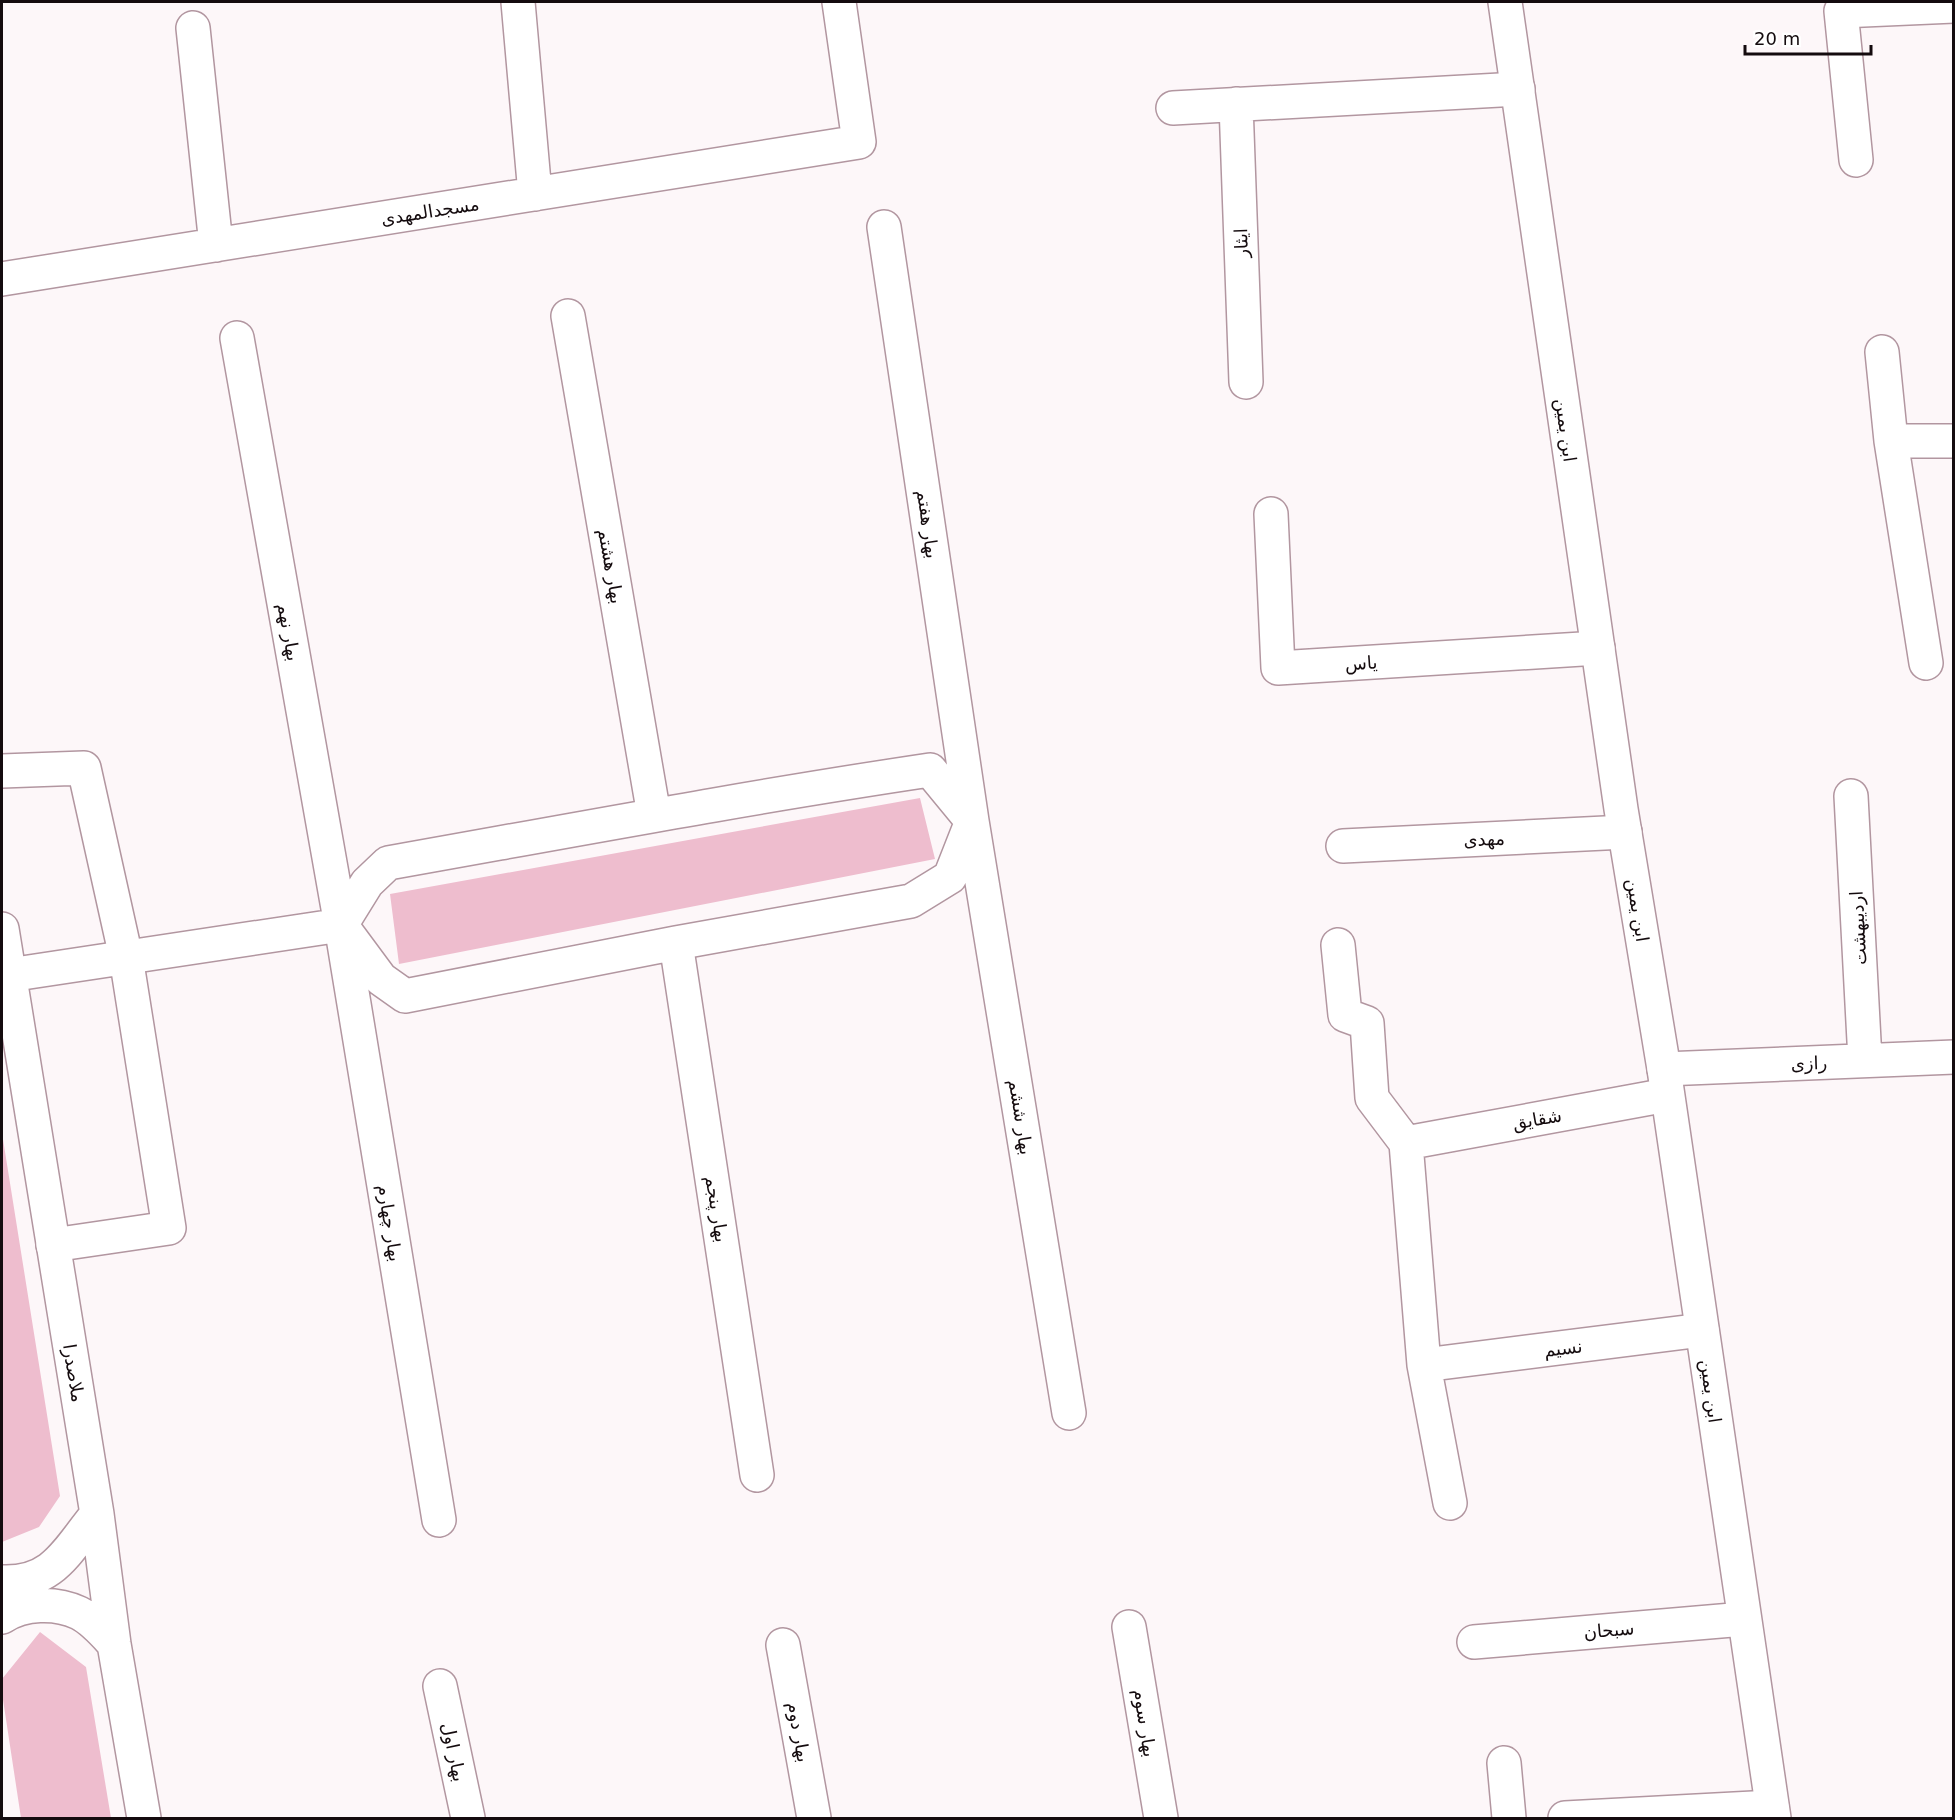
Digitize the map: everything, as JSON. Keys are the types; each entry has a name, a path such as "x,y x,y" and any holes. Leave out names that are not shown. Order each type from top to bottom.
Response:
{"street":[{"path":"518,2 535,194"},
{"name":"مسجدالمهدی","path":"2,279 859,142 839,2"},
{"name":"ابن یمین","path":"1505,2 1625,832 1666,1082 1773,1813"},
{"path":"1856,160 1840,11 1953,6"},
{"path":"192,28 216,246"},
{"path":"1173,108 1518,89"},
{"name":"ایثار","path":"1236,104 1246,382"},
{"name":"بهار هفتم","path":"884,227 972,821"},
{"name":"بهار هشتم","path":"568,316 654,815"},
{"name":"بهار نهم","path":"237,338 341,925"},
{"path":"1881,352 1891,441 1926,663"},
{"path":"1891,441 1953,441"},
{"name":"یاس","path":"1271,514 1278,668 1598,648"},
{"path":"2,771 84,768 126,957 169,1228 53,1245"},
{"path":"9,975 341,925 367,883 388,864 654,815 930,770 972,821 950,877 911,901 676,943 405,996 381,979 341,925"},
{"name":"اردیبهشت","path":"1851,796 1865,1060"},
{"name":"بهار ششم","path":"972,821 1069,1413"},
{"name":"مهدی","path":"1343,846 1625,832"},
{"name":"بهار چهارم","path":"341,925 439,1520"},
{"name":"ملاصدرا","path":"2,928 96,1514 114,1644 144,1818"},
{"name":"بهار پنجم","path":"676,943 757,1475"},
{"path":"1338,945 1344,1015 1367,1023 1372,1098 1406,1143 1424,1365 1450,1503"},
{"name":"رازی","path":"1666,1082 1865,1060 1953,1057"},
{"name":"شقایق","path":"1406,1143 1666,1082"},
{"name":"نسیم","path":"1424,1365 1702,1330"},
{"path":"2,1582 19,1582 42,1575 61,1560 96,1514"},
{"path":"2,1617 9,1612 32,1606 56,1606 79,1613 98,1626 114,1644"},
{"name":"سبحان","path":"1474,1642 1744,1619"},
{"name":"بهار سوم","path":"1129,1627 1161,1818"},
{"name":"بهار دوم","path":"783,1645 814,1818"},
{"name":"بهار اول","path":"440,1686 468,1818"},
{"path":"1504,1763 1509,1818"},
{"path":"1565,1818 1773,1813"}],"shaded area":[{"path":"920,798 935,859 399,964 390,894"},
{"path":"2,1133 60,1496 39,1527 2,1542"},
{"path":"40,1632 86,1667 111,1818 21,1818 2,1693 2,1679"}]}
